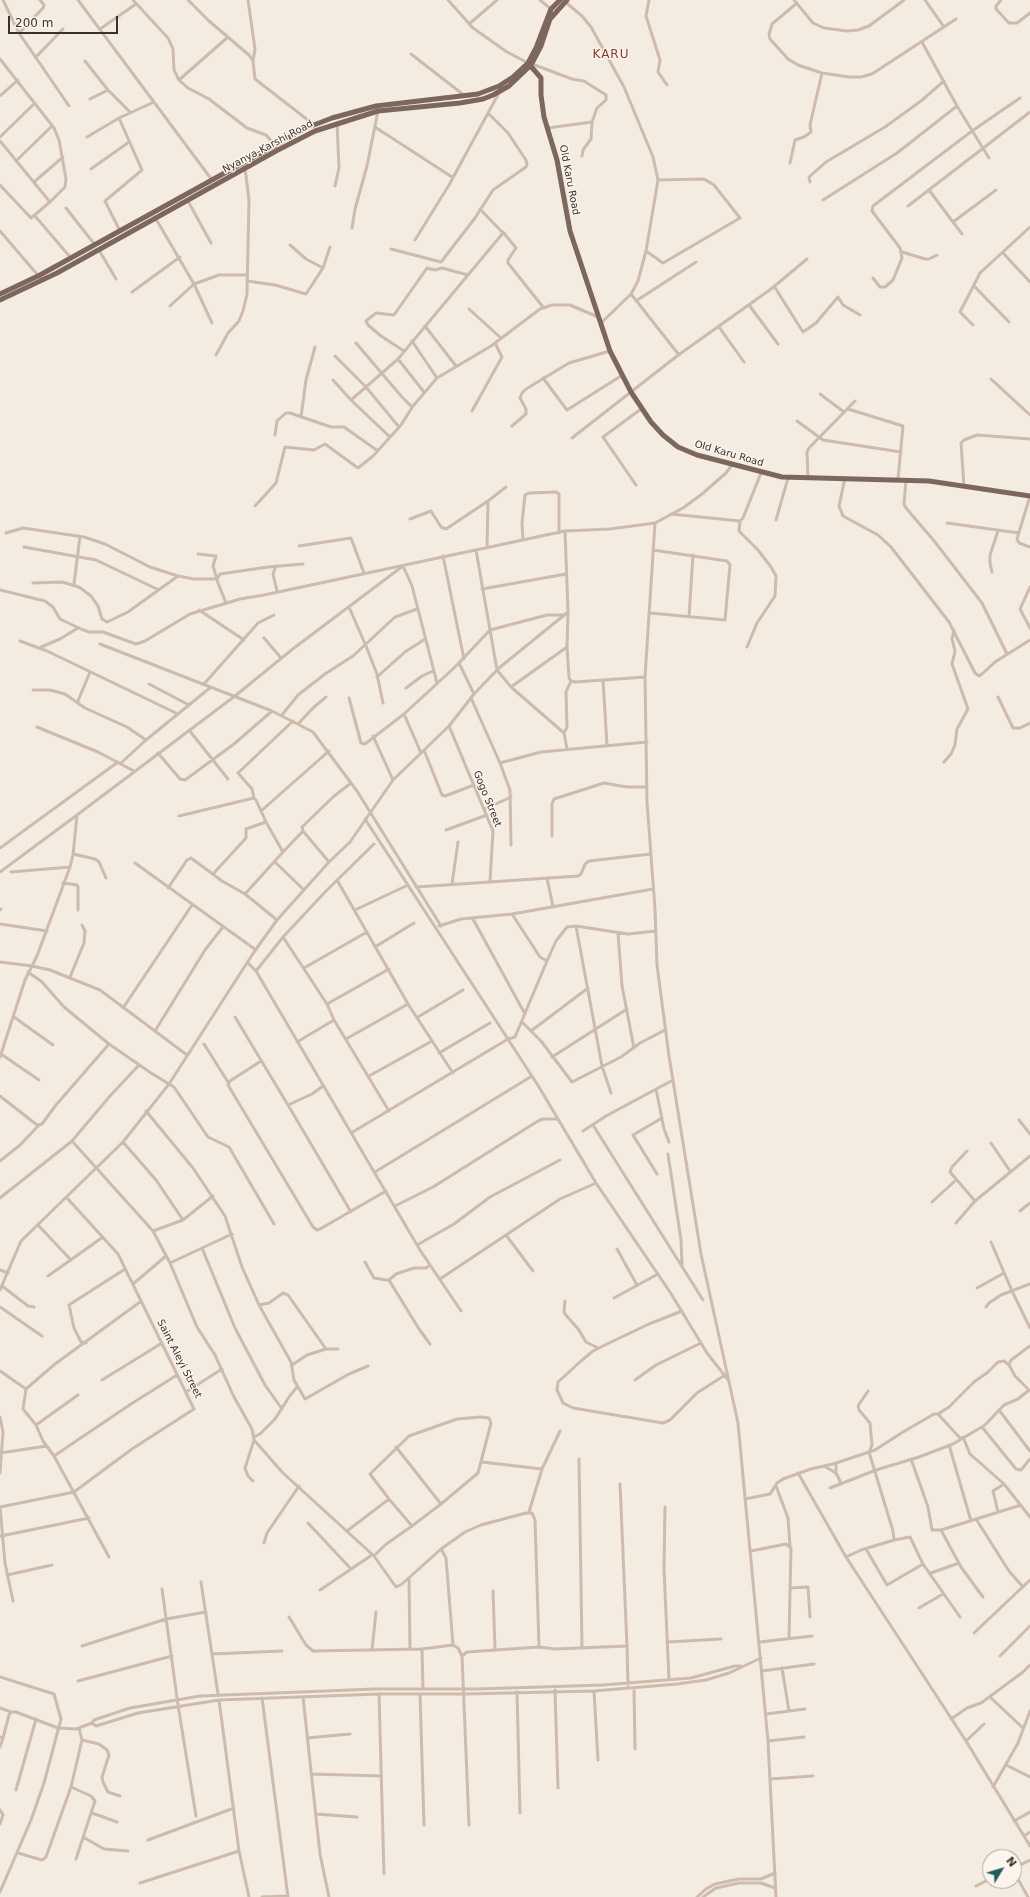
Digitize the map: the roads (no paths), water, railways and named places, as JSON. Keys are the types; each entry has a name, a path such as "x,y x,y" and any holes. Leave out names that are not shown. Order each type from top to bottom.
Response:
{"main road":[{"name":"Nyanya-Karshi Road","path":"0,300 99,250 156,219 245,168 314,125 376,106 478,94 499,86 530,64 551,9 564,0"},
{"name":"Nyanya-Karshi Road","path":"0,294 41,278 71,258 212,180 276,148 337,123 378,111 473,101 483,99 500,92 516,80 530,64 541,46 550,19 564,0"},
{"name":"Old Karu Road","path":"530,64 541,78 541,95 557,160 570,231 610,351 621,376 641,409 663,435 678,447 690,452 761,473 788,478 898,479 964,486 1030,496"}],"street":[{"path":"3,0 19,33 69,106"},
{"path":"19,33 43,8 44,5 40,0"},
{"path":"78,0 212,180"},
{"path":"133,0 168,38 173,49 174,70 179,80 188,88 209,100 247,128 266,134 276,148"},
{"path":"188,0 254,61"},
{"path":"248,0 255,49 255,79 314,125"},
{"path":"448,0 469,24 507,52 530,64 572,79 584,81 604,93 606,100 597,108 592,122 591,139 583,150 582,156"},
{"path":"469,24 497,0"},
{"path":"540,0 551,9"},
{"path":"255,506 276,483 285,447 314,450 325,444 358,468 399,428 412,407 437,378 495,343 543,307 552,305 570,305 601,321 631,294 638,281 646,251 658,180 653,157 624,87 591,27 582,16 564,0"},
{"path":"649,0 646,16 660,60 658,72 667,85"},
{"path":"904,0 869,26 858,30 847,31 824,28 813,23 796,1 772,24 769,34 770,39 788,59 798,65 822,73 849,78 867,76 922,42 956,18"},
{"path":"925,0 944,27"},
{"path":"1002,0 996,6 996,9 1009,23 1017,23 1030,13"},
{"path":"100,29 136,4"},
{"path":"36,57 63,29"},
{"path":"179,80 228,37"},
{"path":"922,42 957,106 990,158"},
{"path":"411,54 465,96"},
{"path":"0,59 18,80 52,126 59,140 66,179 65,187 32,218 29,217 0,185"},
{"path":"85,61 108,90 130,112"},
{"path":"790,163 795,140 804,137 811,132 810,125 822,73"},
{"path":"0,96 18,80"},
{"path":"810,182 809,177 826,162 885,127 921,101 944,81"},
{"path":"90,99 108,90"},
{"path":"415,240 500,92"},
{"path":"873,278 880,287 885,287 889,284 896,274 902,258 902,252 872,208 972,131 1020,98"},
{"path":"87,137 130,112 154,102"},
{"path":"0,138 35,103"},
{"path":"823,200 897,153 957,106"},
{"path":"352,228 354,209 367,166 378,111"},
{"path":"908,206 1030,112"},
{"path":"391,249 440,262 475,218 493,190 520,172 527,164 508,133 488,113"},
{"path":"120,118 142,170 105,201 120,231"},
{"path":"548,128 592,122"},
{"path":"335,186 339,168 337,123"},
{"path":"16,161 52,126"},
{"path":"375,127 452,176"},
{"path":"0,141 50,202"},
{"path":"91,169 129,142"},
{"path":"34,182 63,157"},
{"path":"216,355 228,333 239,321 247,294 249,200 245,168"},
{"path":"646,251 663,263 740,218 714,185 704,179 658,180"},
{"path":"929,190 962,234"},
{"path":"953,222 996,190"},
{"path":"188,200 211,243"},
{"path":"66,208 95,245"},
{"path":"480,209 503,232 516,248 508,262 543,307"},
{"path":"35,216 71,258"},
{"path":"156,219 180,257 212,324"},
{"path":"973,325 960,312 980,273 1004,253 1030,227"},
{"path":"0,231 41,278"},
{"path":"351,400 398,359 503,232"},
{"path":"0,238 4,235"},
{"path":"290,245 302,256 323,268"},
{"path":"247,281 275,285 306,294 323,268 330,247"},
{"path":"99,250 116,279"},
{"path":"902,252 925,259 929,259 937,255"},
{"path":"1004,253 1030,282"},
{"path":"132,292 180,257"},
{"path":"572,438 679,355 774,286 807,259"},
{"path":"636,301 696,262"},
{"path":"404,350 381,336 366,322 376,313 394,315 427,268 436,270 442,268 468,275"},
{"path":"170,306 194,284 218,275 247,275"},
{"path":"774,286 804,332 816,323 838,297 843,305 860,315"},
{"path":"974,286 1009,322"},
{"path":"631,294 679,355"},
{"path":"749,305 778,344"},
{"path":"469,309 501,338"},
{"path":"425,326 456,366"},
{"path":"718,327 744,362"},
{"path":"412,341 437,378"},
{"path":"356,343 412,407"},
{"path":"472,411 502,357 495,343"},
{"path":"301,417 306,380 315,347"},
{"path":"512,426 526,414 526,409 520,398 522,393 542,378 569,363 610,351"},
{"path":"336,356 366,387 399,428"},
{"path":"398,359 424,392"},
{"path":"542,378 566,410 621,376"},
{"path":"991,379 1030,415"},
{"path":"332,380 390,437"},
{"path":"820,394 844,412"},
{"path":"808,478 807,452 819,437 848,409 854,401"},
{"path":"636,485 603,437 641,409"},
{"path":"848,409 902,425 898,479"},
{"path":"275,435 276,426 280,417 286,413 331,427 344,427 378,450"},
{"path":"797,421 827,441 843,442 900,452"},
{"path":"964,486 962,443 964,440 977,435 1030,439"},
{"path":"0,590 50,604 60,619 78,628 89,632 104,632 136,644 145,641 182,618 199,610 277,591 403,566 442,556 565,531 610,529 655,523 683,508 716,483 732,465"},
{"path":"747,646 757,623 775,596 776,576 758,550 739,531 740,521 743,518 761,473"},
{"path":"776,520 788,478"},
{"path":"845,478 839,506 843,516 885,540 942,612 954,630 975,673 979,676 1007,654 1030,640"},
{"path":"906,480 904,504 906,508 935,542 982,604 1007,654"},
{"path":"410,519 431,511 441,527 446,529 506,487"},
{"path":"523,540 522,523 525,495 530,493 558,492 560,497 558,533"},
{"path":"1030,496 1017,542 1030,547"},
{"path":"486,548 488,501"},
{"path":"671,514 740,521"},
{"path":"655,523 645,677 647,787 656,931 656,965 701,1254 738,1423 766,1714 776,1897"},
{"path":"948,523 1019,533"},
{"path":"6,533 23,528 80,536 105,544 150,567 178,576 194,579 217,579"},
{"path":"565,531 568,612 567,647 569,678 571,681 566,692 567,727 564,733 567,749"},
{"path":"992,572 990,555 998,531"},
{"path":"74,584 80,536"},
{"path":"299,546 351,538 364,573"},
{"path":"24,547 77,555 104,563 159,590"},
{"path":"476,550 497,670 511,687 564,733"},
{"path":"650,613 725,620 730,565 727,561 654,550"},
{"path":"198,554 216,556 213,566 226,603"},
{"path":"689,617 693,555"},
{"path":"442,556 464,659"},
{"path":"217,579 220,574 276,566 303,564"},
{"path":"276,566 273,574 277,591"},
{"path":"0,872 235,696 281,658 403,566"},
{"path":"403,566 412,586 424,639 437,683"},
{"path":"482,589 566,574"},
{"path":"33,583 62,582 74,584 91,596 98,606 102,619 108,622 128,612 178,576"},
{"path":"1030,588 1020,609 1030,628"},
{"path":"349,607 366,646 377,677 383,703"},
{"path":"282,715 298,695 324,674 366,646 395,617 417,609"},
{"path":"199,610 244,640"},
{"path":"34,1307 28,1306 1,1288 20,1244 123,1142 146,1111 169,1084 277,920 329,862 350,842 393,780 449,726 474,694 497,670 568,612"},
{"path":"204,684 258,623 274,615"},
{"path":"349,698 361,743 365,744 373,736 404,714 464,659 490,630 547,615 565,615"},
{"path":"38,648 60,639 78,628"},
{"path":"944,762 951,754 955,745 957,729 968,709 952,664 955,651 952,639 954,630"},
{"path":"264,638 281,658"},
{"path":"377,677 405,652 424,639"},
{"path":"20,641 90,672 178,714"},
{"path":"100,644 211,686 282,715 313,732 351,783 441,926"},
{"path":"511,687 567,647"},
{"path":"459,663 474,694"},
{"path":"406,688 422,676 433,671"},
{"path":"78,701 90,672"},
{"path":"571,681 575,682 645,677"},
{"path":"603,680 607,745"},
{"path":"149,684 189,705"},
{"path":"0,848 120,763 211,686"},
{"path":"33,690 50,690 66,694 78,701 85,708 127,727 146,740"},
{"path":"298,724 311,709 326,697"},
{"path":"998,697 1013,728 1020,728 1030,723"},
{"path":"471,698 500,763 511,797 511,845"},
{"path":"158,753 182,781 185,780 272,711"},
{"path":"404,714 442,795 445,796 474,785"},
{"path":"283,852 254,798 252,789 238,773 293,722"},
{"name":"Gogo Street","path":"449,726 487,815 493,833 490,881"},
{"path":"37,727 98,752 134,771"},
{"path":"189,730 228,779"},
{"path":"373,736 393,780"},
{"path":"500,763 541,752 647,742"},
{"path":"261,812 328,752"},
{"path":"245,894 303,831 304,825 351,783"},
{"path":"552,836 552,804 556,798 604,783 627,787 647,787"},
{"path":"484,809 511,797"},
{"path":"179,816 254,798"},
{"path":"39,1080 1,1056 28,972 47,932 63,883 70,867 73,854 77,815"},
{"path":"446,830 487,815"},
{"path":"365,819 532,1076 596,1183 658,1274 701,1343 730,1382"},
{"path":"213,874 246,838 246,830 266,822"},
{"path":"303,831 329,862"},
{"path":"452,884 458,842"},
{"path":"256,971 283,937 337,880 374,844"},
{"path":"73,854 95,859 99,862 106,878"},
{"path":"355,910 409,886 578,876 581,874 585,864 589,861 651,854"},
{"path":"168,888 187,860 191,858 245,894 277,920"},
{"path":"274,862 304,890"},
{"path":"135,863 192,906 256,950"},
{"path":"11,872 70,867"},
{"path":"546,878 553,907"},
{"path":"337,880 408,1004 418,1017 439,1053 453,1073"},
{"path":"63,883 77,885 78,910"},
{"path":"435,927 461,919 512,914 653,889"},
{"path":"123,1008 192,906"},
{"path":"512,914 540,957 547,961"},
{"path":"473,919 525,1014"},
{"path":"375,947 414,923"},
{"path":"0,924 47,932"},
{"path":"70,978 84,943 85,931 82,925"},
{"path":"351,1133 389,1111 402,1101 453,1073 508,1039 516,1036 547,961 563,930 568,926 628,934 656,931"},
{"path":"576,926 602,1066 611,1093"},
{"path":"155,1031 205,950 223,927"},
{"path":"304,968 367,932"},
{"path":"618,933 622,986 634,1048"},
{"path":"283,937 327,1004 334,1020 389,1111"},
{"path":"0,962 32,966 70,978 104,992 123,1008 187,1055"},
{"path":"248,963 256,971 417,1245 462,1311"},
{"path":"327,1004 389,969"},
{"path":"28,972 42,982 64,1007 108,1044 174,1087 208,1137 229,1147 274,1224"},
{"path":"531,1031 588,988"},
{"path":"418,1017 463,990"},
{"path":"346,1039 408,1004"},
{"path":"552,1057 626,1009"},
{"path":"14,1017 53,1045"},
{"path":"235,1017 351,1212"},
{"path":"297,1042 334,1020"},
{"path":"439,1053 490,1022"},
{"path":"522,1022 572,1082 621,1057 665,1030"},
{"path":"369,1076 432,1041"},
{"path":"0,1161 20,1145 39,1125 42,1124 56,1105 108,1044"},
{"path":"204,1044 313,1227 319,1230 386,1191"},
{"path":"228,1082 261,1062"},
{"path":"0,1198 72,1141 110,1096 139,1065"},
{"path":"375,1172 532,1076"},
{"path":"583,1131 606,1116 673,1080"},
{"path":"288,1105 323,1086"},
{"path":"656,1089 669,1142"},
{"path":"0,1096 39,1125"},
{"path":"146,1111 193,1168 225,1216 242,1267 259,1306 292,1365 297,1387 305,1399 348,1374 368,1366"},
{"path":"657,1174 633,1135 662,1118"},
{"path":"395,1206 433,1187 538,1121 543,1119 558,1119"},
{"path":"1019,1120 1030,1134"},
{"path":"593,1125 702,1300"},
{"path":"72,1141 153,1231 170,1263 197,1327 215,1355 252,1429 254,1439 245,1468 248,1476 253,1481"},
{"path":"123,1142 156,1180 183,1220"},
{"path":"991,1143 1010,1171"},
{"path":"967,1151 950,1169 950,1172 975,1201"},
{"path":"668,1154 681,1240 682,1267"},
{"path":"956,1223 975,1201 1030,1156"},
{"path":"417,1245 454,1224 490,1197 560,1160"},
{"path":"932,1202 956,1180"},
{"path":"440,1279 560,1199 596,1183"},
{"path":"153,1231 183,1220 213,1196"},
{"name":"Saint Aleyi Street","path":"67,1198 118,1254 140,1302 194,1407 193,1411 132,1449 74,1492"},
{"path":"1020,1211 1030,1203"},
{"path":"38,1225 71,1260"},
{"path":"170,1263 232,1234"},
{"path":"506,1236 533,1271"},
{"path":"48,1276 103,1237"},
{"path":"991,1242 1012,1292 1030,1328"},
{"path":"202,1248 239,1334 265,1385 282,1408"},
{"path":"617,1249 637,1284"},
{"path":"133,1284 166,1256"},
{"path":"365,1262 374,1278 389,1280 396,1274 414,1268 426,1268 430,1265"},
{"path":"86,1342 81,1342 74,1328 69,1305 125,1269"},
{"path":"0,1270 8,1273"},
{"path":"977,1288 1004,1273"},
{"path":"614,1298 637,1284 658,1274"},
{"path":"389,1280 430,1344"},
{"path":"986,1307 1001,1295 1030,1284"},
{"path":"259,1306 269,1303 283,1293 288,1295 326,1349"},
{"path":"565,1301 565,1314 579,1330 586,1342 598,1348"},
{"path":"109,1557 54,1456 43,1441 36,1425 23,1409 26,1389 55,1364 140,1302"},
{"path":"0,1307 42,1336"},
{"path":"682,1311 648,1324 598,1348 558,1382 557,1390 560,1398 568,1406 641,1420 666,1422 697,1393 725,1375"},
{"path":"102,1380 162,1343"},
{"path":"635,1380 656,1364 701,1343"},
{"path":"1009,1366 1011,1360 1030,1346"},
{"path":"292,1365 308,1355 326,1349 338,1349"},
{"path":"745,1499 770,1494 780,1480 798,1473 836,1463 875,1450 903,1432 949,1407 974,1382 988,1372 998,1362 1004,1361 1015,1376 1030,1391 1018,1400 999,1410 982,1427 949,1445 911,1459 874,1470 830,1488"},
{"path":"186,1392 222,1369"},
{"path":"0,1371 26,1389"},
{"path":"54,1456 177,1375"},
{"path":"254,1439 282,1408 288,1397 297,1387"},
{"path":"868,1392 858,1406 859,1410 870,1423 872,1445 869,1452 893,1531 894,1540"},
{"path":"36,1425 78,1395"},
{"path":"999,1410 1030,1451"},
{"path":"938,1414 962,1438 970,1454 1004,1484 1030,1517"},
{"path":"0,1417 3,1432 0,1453 0,1473"},
{"path":"320,1590 373,1555 385,1545 412,1526 441,1504 478,1473 491,1423 489,1418 457,1418 415,1433 396,1447 370,1474 412,1526"},
{"path":"982,1427 1016,1469 1021,1470 1030,1459"},
{"path":"529,1512 542,1469 560,1431"},
{"path":"254,1439 283,1473 373,1555 394,1586 399,1586 442,1549 465,1532 481,1525 529,1512"},
{"path":"949,1445 970,1520"},
{"path":"0,1453 47,1446"},
{"path":"396,1447 441,1504"},
{"path":"579,1459 582,1648"},
{"path":"911,1459 928,1507 932,1530 941,1530 1021,1505"},
{"path":"482,1462 542,1469"},
{"path":"836,1463 836,1473 841,1483"},
{"path":"824,1466 836,1473"},
{"path":"798,1473 846,1557 966,1741 1030,1846"},
{"path":"620,1484 629,1688"},
{"path":"998,1512 993,1491 1004,1484"},
{"path":"264,1543 267,1533 299,1486"},
{"path":"776,1486 788,1518 791,1551 789,1638"},
{"path":"13,1601 1,1536 0,1507 74,1492"},
{"path":"347,1532 389,1499"},
{"path":"665,1507 664,1569 669,1680"},
{"path":"529,1512 532,1513 535,1520 537,1640 539,1647"},
{"path":"1,1536 89,1518"},
{"path":"976,1519 1009,1571 1023,1587"},
{"path":"308,1523 351,1569"},
{"path":"941,1530 959,1563 983,1597"},
{"path":"846,1557 866,1548 910,1536 923,1564 931,1573 943,1594 960,1617"},
{"path":"751,1551 786,1544 790,1546"},
{"path":"866,1548 887,1585 923,1564"},
{"path":"442,1549 446,1558 453,1645"},
{"path":"931,1573 959,1563"},
{"path":"7,1575 52,1566"},
{"path":"409,1578 410,1649"},
{"path":"974,1633 1030,1580"},
{"path":"201,1582 218,1694"},
{"path":"790,1588 808,1587 810,1617"},
{"path":"162,1589 178,1705 196,1816"},
{"path":"493,1592 495,1649"},
{"path":"920,1608 943,1594"},
{"path":"82,1646 166,1619 206,1612"},
{"path":"372,1650 376,1612"},
{"path":"289,1617 306,1645 313,1651 422,1649 453,1645 458,1648 462,1656 465,1694 469,1825"},
{"path":"1000,1656 1030,1626"},
{"path":"760,1642 812,1636"},
{"path":"668,1642 721,1639"},
{"path":"462,1656 467,1652 495,1649 627,1646"},
{"path":"422,1649 423,1689"},
{"path":"212,1654 282,1651"},
{"path":"78,1681 172,1656"},
{"path":"92,1723 96,1726 138,1713 178,1705 241,1698 379,1694 594,1691 677,1684 706,1680 735,1671 741,1666 761,1658"},
{"path":"762,1671 814,1664"},
{"path":"951,1719 967,1708 981,1703 990,1697 1024,1672 1030,1665"},
{"path":"0,1708 11,1712 24,1713 58,1728 76,1729 92,1723 94,1720 137,1707 218,1694 516,1688 628,1683 669,1680 705,1675 735,1666 741,1666"},
{"path":"782,1668 789,1711"},
{"path":"0,1676 54,1694 61,1719 44,1783 18,1853 0,1892"},
{"path":"555,1686 558,1788"},
{"path":"516,1688 520,1813"},
{"path":"634,1688 635,1749"},
{"path":"311,1697 312,1691"},
{"path":"594,1691 598,1760"},
{"path":"240,1694 241,1698"},
{"path":"379,1694 384,1874"},
{"path":"420,1694 424,1825"},
{"path":"303,1697 320,1854 329,1897"},
{"path":"990,1697 1023,1728"},
{"path":"262,1698 287,1896 262,1897"},
{"path":"219,1700 239,1851 249,1897"},
{"path":"137,1707 138,1713"},
{"path":"766,1714 805,1709"},
{"path":"993,1787 1006,1765 1030,1711"},
{"path":"0,1747 1,1738 11,1712"},
{"path":"16,1790 36,1719"},
{"path":"966,1741 984,1724"},
{"path":"18,1853 42,1860 46,1857 71,1787 82,1740 80,1728"},
{"path":"307,1738 350,1734"},
{"path":"768,1741 804,1737"},
{"path":"82,1740 99,1744 107,1750 109,1755 102,1777 103,1782 108,1792 120,1796"},
{"path":"1006,1765 1030,1777"},
{"path":"311,1774 382,1776"},
{"path":"770,1779 813,1776"},
{"path":"71,1787 94,1798 95,1801 76,1859"},
{"path":"148,1840 234,1808"},
{"path":"0,1810 3,1815 0,1824"},
{"path":"1014,1821 1030,1812"},
{"path":"92,1813 117,1822"},
{"path":"316,1814 357,1817"},
{"path":"1024,1836 1030,1832"},
{"path":"83,1837 104,1849 128,1851"},
{"path":"140,1883 239,1851"},
{"path":"700,1896 715,1884 761,1879 774,1873"},
{"path":"725,1883 761,1883 775,1888"},
{"path":"976,1886 982,1883"},
{"path":"1022,1886 1028,1897"}],"district":[{"name":"KARU","path":"611,55"}]}
